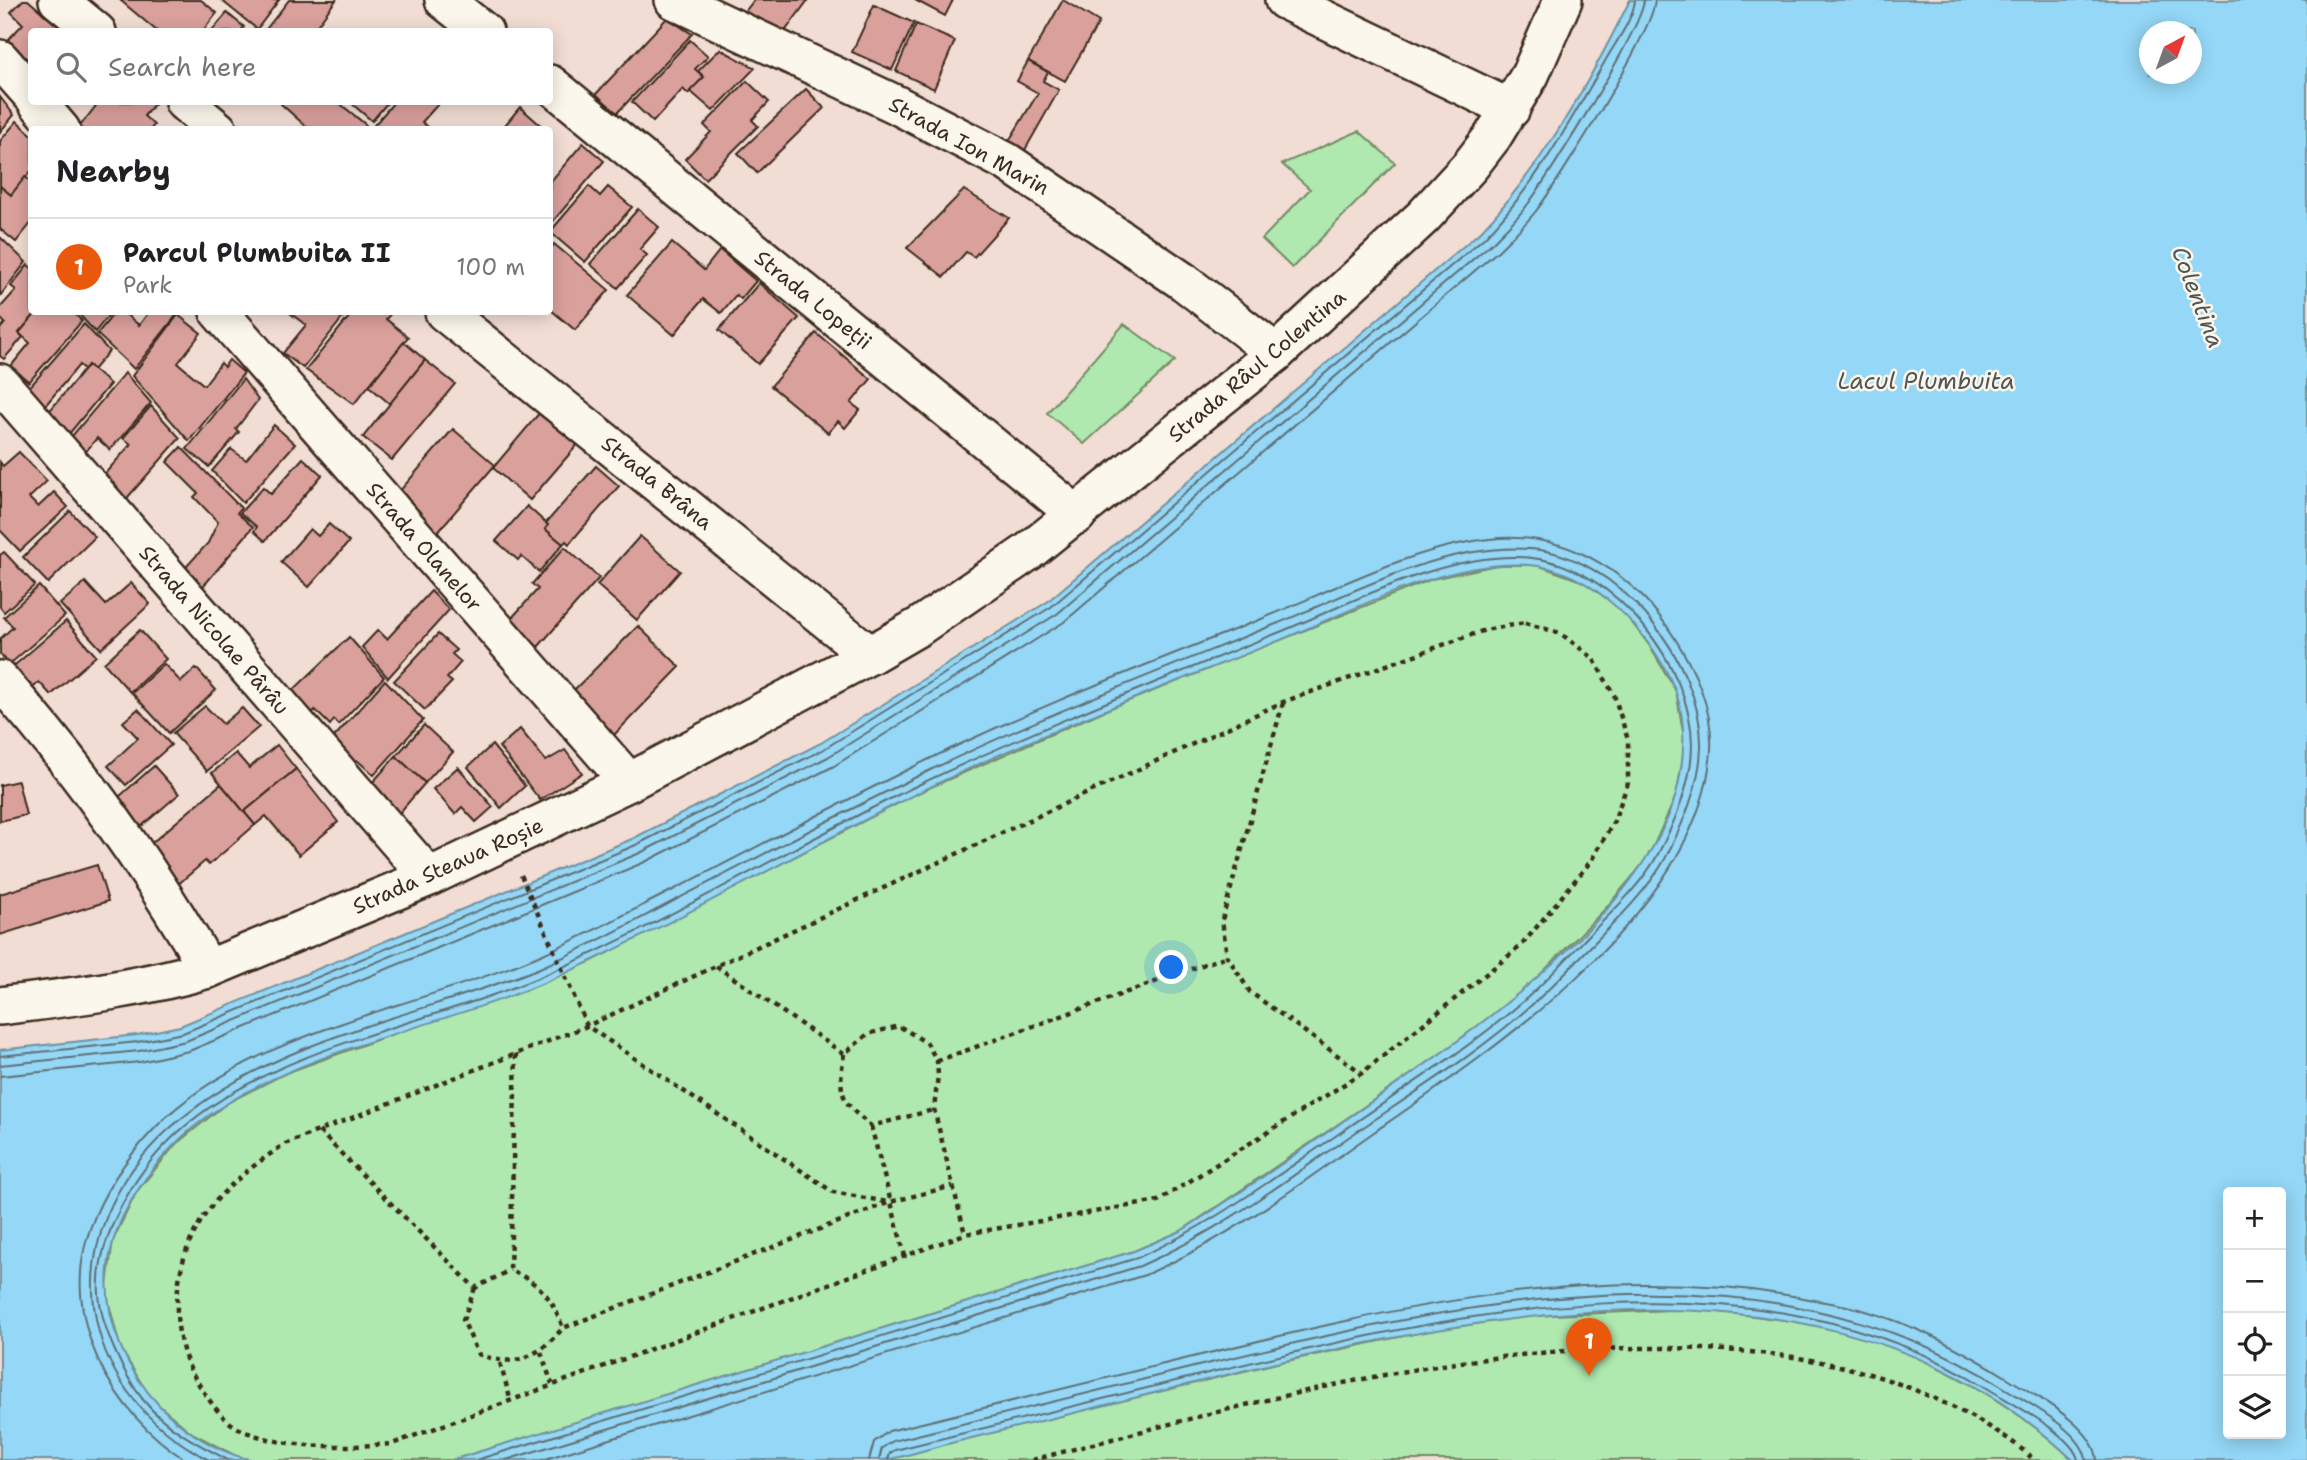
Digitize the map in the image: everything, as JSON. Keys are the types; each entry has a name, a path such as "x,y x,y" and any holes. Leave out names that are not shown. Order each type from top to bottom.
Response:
{"street":[{"path":"58,0 92,28"},
{"path":"444,0 479,28"},
{"name":"Strada Ion Marin","path":"674,0 895,104 1007,162 1184,282 1276,353"},
{"path":"1284,0 1511,109"},
{"name":"Strada Râul Colentina","path":"870,655 920,626 1077,515 1276,353 1423,217 1470,166 1511,109 1563,0"},
{"path":"0,59 28,90"},
{"name":"Strada Lopeții","path":"553,86 1077,515"},
{"path":"40,105 58,126"},
{"path":"188,105 213,126"},
{"name":"Strada Olanelor","path":"222,315 629,782"},
{"name":"Strada Brâna","path":"448,315 870,655"},
{"name":"Strada Nicolae Pârâu","path":"0,383 429,877"},
{"name":"Strada Steaua Roșie","path":"0,1006 158,984 208,969 429,877 629,782 870,655"},
{"path":"0,680 46,732 108,811 172,906 208,969"}],"path":[{"path":"1525,623 1560,633 1593,658 1614,695 1628,740 1628,783 1614,821 1591,861 1521,946 1362,1073 1158,1201 965,1234 510,1398 392,1444 338,1448 292,1444 240,1429 208,1400 187,1363 177,1316 178,1272 188,1240 214,1201 251,1166 285,1144 587,1026 716,966 1283,702 1485,630 1525,623"},
{"path":"1283,702 1222,920 1227,956 1250,992 1362,1073"},
{"path":"520,873 587,1026 833,1192 890,1202"},
{"path":"937,1061 1227,956"},
{"path":"716,966 844,1054"},
{"path":"905,1256 871,1126 850,1109 839,1086 844,1054 867,1034 899,1026 928,1043 937,1061 934,1110 965,1234"},
{"path":"510,1270 516,1054"},
{"path":"871,1126 934,1110"},
{"path":"319,1131 475,1288"},
{"path":"510,1270 475,1288 463,1320 478,1354 500,1363 541,1352 563,1328 890,1202 953,1186"},
{"path":"510,1270 536,1282 553,1303 563,1328"},
{"path":"1032,1460 1306,1388 1421,1366 1515,1354 1628,1348 1719,1348 1787,1354 1858,1370 1918,1391 1975,1418 2034,1460"},
{"path":"541,1352 552,1384"},
{"path":"500,1363 510,1398"}],"green space":[{"path":"1359,131 1395,163 1292,268 1262,239 1310,189 1282,164"},
{"path":"1124,324 1175,361 1084,444 1047,413"},
{"path":"1497,565 1537,565 1584,582 1622,610 1649,645 1676,691 1685,743 1677,794 1648,858 1606,908 1522,993 1447,1050 1181,1231 1134,1251 452,1460 252,1460 236,1456 192,1433 150,1398 120,1347 106,1292 113,1240 137,1191 176,1144 227,1103 286,1073 590,962 920,792 1106,710 1432,579"},
{"path":"1696,1309 1819,1326 1888,1346 1945,1371 2000,1402 2073,1460 880,1460 1277,1363 1427,1331 1530,1316"}],"water":[{"name":"Lacul Plumbuita","path":"1630,0 2307,0 2307,1460 2073,1460 1966,1382 1849,1334 1723,1312 1593,1312 1460,1326 1328,1351 882,1460 452,1460 1134,1251 1181,1231 1392,1088 1494,1013 1546,969 1594,923 1635,875 1664,825 1680,775 1683,754 1682,721 1675,690 1665,668 1635,626 1597,591 1552,569 1529,565 1498,565 1467,570 1403,588 1003,753 912,796 644,935 553,979 303,1066 255,1088 211,1114 174,1145 155,1166 123,1216 113,1242 107,1277 110,1313 121,1347 138,1378 160,1407 188,1430 219,1448 252,1460 0,1460 0,1050 137,1035 180,1026 632,839 821,743 1047,602 1480,232 1524,180 1581,92"}],"building":[{"path":"23,0 28,0 59,27 28,28 28,59 25,62 5,43 23,24 11,12"},
{"path":"120,0 201,0 217,13 205,28 153,28"},
{"path":"221,0 279,0 256,28"},
{"path":"289,0 336,0 315,28 267,28"},
{"path":"754,0 808,0 780,38 744,13"},
{"path":"915,0 953,0 945,16"},
{"path":"1063,0 1099,22 1065,81 1028,61"},
{"path":"874,5 914,23 892,70 852,52"},
{"path":"227,13 244,27 243,28 214,28"},
{"path":"667,18 692,34 617,113 596,94"},
{"path":"916,24 955,41 934,89 896,71"},
{"path":"690,40 708,56 695,69 704,77 688,94 683,89 653,122 632,102"},
{"path":"720,49 755,68 713,111 690,91 704,77 698,71"},
{"path":"1028,61 1048,72 1043,81 1059,90 1025,150 1009,141 1038,93 1017,81"},
{"path":"747,81 769,102 752,120 758,126 705,179 685,159 711,132 704,125"},
{"path":"806,89 824,108 757,173 738,153"},
{"path":"0,97 14,115 0,132"},
{"path":"97,105 153,105 144,116 153,126 80,126"},
{"path":"282,105 342,105 366,125 365,126 306,126"},
{"path":"353,105 385,105 372,121"},
{"path":"391,105 437,105 422,122 426,126 373,126"},
{"path":"520,107 541,126 504,126"},
{"path":"17,121 28,131 28,175 11,195 0,186 0,141"},
{"path":"583,143 604,161 553,221 553,178"},
{"path":"25,177 28,179 28,227 16,242 0,229 0,186 11,195"},
{"path":"589,186 600,196 608,187 632,207 585,262 553,235 553,228"},
{"path":"964,190 1009,218 974,257 966,252 944,277 907,248"},
{"path":"638,209 659,227 640,249 647,255 618,288 590,264"},
{"path":"0,237 26,262 0,296"},
{"path":"672,243 704,270 720,250 756,281 741,299 736,295 721,313 703,299 674,335 627,295"},
{"path":"553,246 609,290 575,330 553,312"},
{"path":"28,265 28,315 34,315 19,333 23,337 4,359 0,356 0,329 5,323 0,318 0,308 16,290 11,286"},
{"path":"759,283 799,318 758,364 719,330"},
{"path":"34,315 76,315 82,321 29,382 11,366 30,343 19,333"},
{"path":"80,315 109,315 95,332"},
{"path":"113,315 127,315 139,325 147,315 177,315 134,369 97,334"},
{"path":"178,315 201,333 178,363 204,385 221,363 224,367 229,360 244,373 189,441 132,376"},
{"path":"292,315 344,316 303,368 283,353 306,325"},
{"path":"351,315 389,315 386,319 408,337 354,404 306,370"},
{"path":"84,324 109,351 93,370 88,365 85,370 79,365 39,413 21,397"},
{"path":"816,333 871,379 851,403 860,410 845,428 838,421 828,433 771,386"},
{"path":"404,342 425,360 390,404 369,386"},
{"path":"425,360 455,384 392,460 363,437"},
{"path":"88,365 110,384 64,440 41,421"},
{"path":"125,373 151,403 110,450 97,438 82,456 66,443"},
{"path":"243,379 258,400 236,429 239,432 209,467 187,449"},
{"path":"151,406 180,438 120,506 96,484 131,444 123,438"},
{"path":"541,411 579,443 530,500 493,468"},
{"path":"274,425 295,444 243,503 212,471 231,449 246,460"},
{"path":"453,429 495,465 435,535 410,513 415,506 398,493"},
{"path":"181,447 241,508 237,513 253,527 196,595 177,577 208,543 218,522 194,497 198,493 167,462"},
{"path":"19,452 47,481 29,498 38,507 54,492 68,507 20,551 0,530 0,462 3,466"},
{"path":"303,458 322,475 265,541 254,531 257,527 240,513 263,487 271,494"},
{"path":"596,466 619,486 569,544 566,541 563,544 545,529 546,523"},
{"path":"527,506 548,525 545,529 563,544 539,572 521,556 518,560 496,541"},
{"path":"70,511 95,537 48,583 23,557"},
{"path":"329,524 349,542 309,587 281,562 310,529 318,536"},
{"path":"640,536 680,571 637,620 597,585"},
{"path":"565,547 599,578 538,647 509,621 538,589 532,584"},
{"path":"4,552 35,585 4,612 0,607 0,555"},
{"path":"85,582 106,605 131,583 150,604 101,649 60,604"},
{"path":"39,586 65,616 10,664 0,654 0,639 13,627 4,617"},
{"path":"431,591 449,610 388,678 362,647 378,630 387,639"},
{"path":"66,621 96,656 51,695 39,682 27,693 8,671"},
{"path":"638,626 680,667 612,737 569,695"},
{"path":"140,630 166,659 130,692 104,663"},
{"path":"438,634 456,650 452,654 461,662 447,678 452,682 425,710 394,681"},
{"path":"349,637 384,677 338,725 334,720 330,725 315,710 307,719 286,697"},
{"path":"164,664 181,682 196,668 216,690 169,733 132,693"},
{"path":"385,680 423,720 374,775 357,760 351,766 328,744"},
{"path":"205,706 223,724 242,708 259,727 207,771 173,733"},
{"path":"138,709 171,745 126,785 108,766 138,738 123,722"},
{"path":"424,725 453,752 425,783 396,756"},
{"path":"520,729 546,761 565,750 582,773 540,800 499,747"},
{"path":"277,745 296,769 244,812 212,773 236,753 249,768"},
{"path":"492,745 525,786 501,808 468,767"},
{"path":"396,756 425,783 395,818 365,791"},
{"path":"154,766 179,794 136,831 112,803"},
{"path":"458,767 493,807 476,822 462,807 455,814 433,789"},
{"path":"296,769 338,822 299,855 266,816 255,825 244,812"},
{"path":"18,781 26,815 0,821 0,785"},
{"path":"221,784 255,825 209,865 205,861 176,886 147,847"},
{"path":"97,865 108,901 0,935 0,894"}],"place":[{"name":"Parcul Plumbuita II","path":"1589,1376"}],"water label":[{"name":"Colentina","path":"2198,297"}]}
